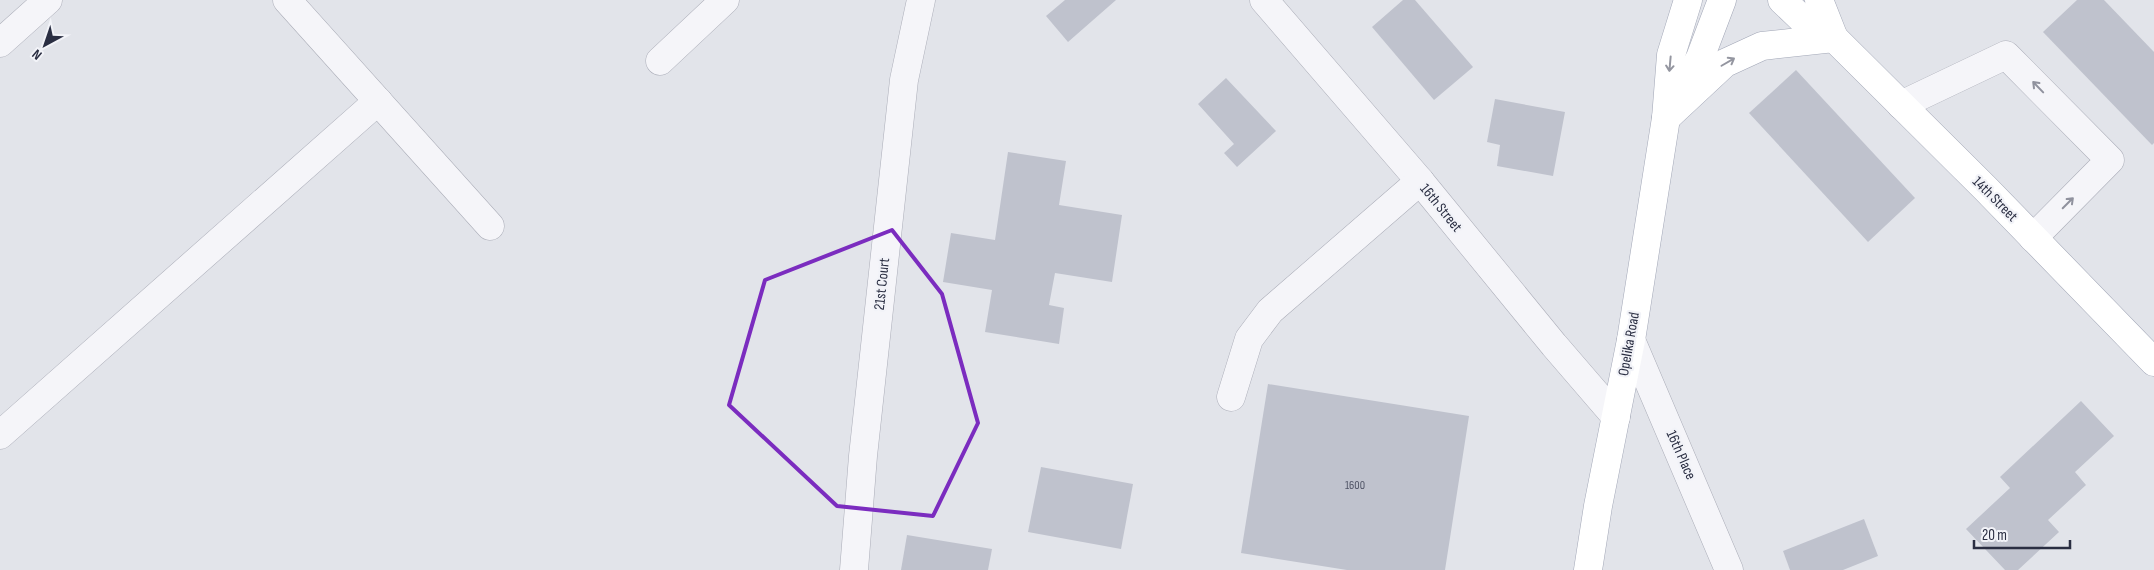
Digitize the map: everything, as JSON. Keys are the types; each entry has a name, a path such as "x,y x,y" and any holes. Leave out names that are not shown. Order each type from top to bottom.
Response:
{"main road":[{"name":"Opelika Road","path":"1588,570 1598,506 1631,340 1666,118 1671,56 1678,13 1688,0"},
{"name":"Opelika Road","path":"1666,118 1700,58 1722,0"},
{"path":"1782,0 1802,19 1834,38"},
{"path":"1819,0 1834,38"},
{"path":"1666,118 1725,63 1762,46 1834,38"},
{"name":"14th Street","path":"1834,38 2154,362"}],"street":[{"path":"0,42 48,0"},
{"path":"287,0 490,226"},
{"path":"660,61 725,0"},
{"name":"21st Court","path":"854,570 864,456 904,80 921,0"},
{"name":"16th Street","path":"1264,0 1420,181 1554,345 1616,417"},
{"path":"1901,105 2006,54 2110,160 2033,238"},
{"path":"2,428 378,102"},
{"path":"1231,397 1249,339 1270,311 1420,181"},
{"name":"16th Place","path":"1631,340 1729,570"}],"highlighted area":[{"path":"892,230 942,294 978,423 933,516 837,506 729,405 765,280"}],"building":[{"path":"1065,0 1116,0 1068,42 1046,16"},
{"path":"1403,0 1415,0 1473,67 1434,100 1372,27"},
{"path":"2077,0 2104,0 2154,52 2154,143 2152,145 2043,32"},
{"path":"1796,70 1915,198 1868,242 1749,113"},
{"path":"1226,78 1276,131 1237,167 1224,153 1234,144 1198,104"},
{"path":"1495,99 1565,112 1553,176 1497,166 1500,145 1487,142"},
{"path":"1008,152 1066,161 1059,205 1122,215 1112,282 1055,273 1049,305 1064,308 1059,344 985,332 992,290 943,282 951,233 995,240"},
{"path":"1268,384 1469,416 1445,570 1347,570 1241,553"},
{"path":"2081,401 2114,436 2075,472 2086,485 2048,520 2059,532 2018,570 2005,570 1966,529 2010,488 2000,477"},
{"path":"1041,467 1133,484 1121,549 1028,532"},
{"path":"1864,519 1878,556 1843,570 1790,570 1783,551"},
{"path":"907,535 992,549 988,570 901,570"}]}
